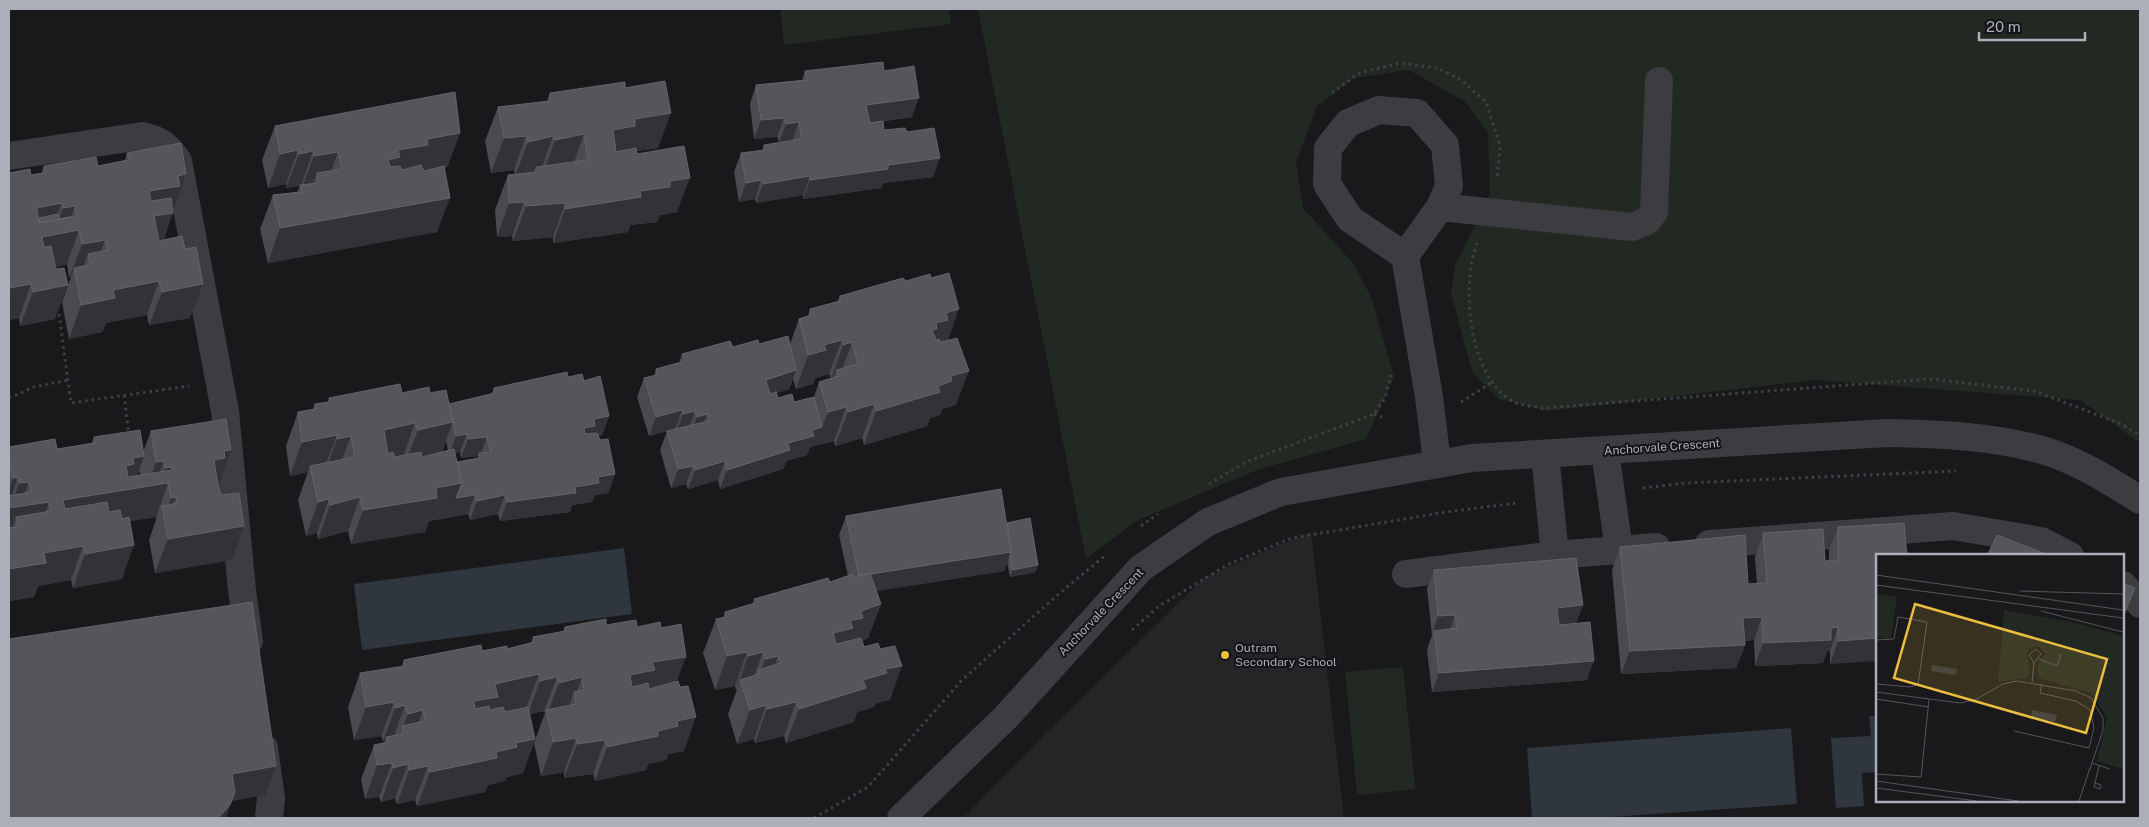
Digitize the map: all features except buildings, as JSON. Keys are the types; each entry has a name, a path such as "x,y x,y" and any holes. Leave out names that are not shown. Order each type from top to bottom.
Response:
{"street":[{"path":"1440,207 1632,227 1647,221 1654,212 1659,81"},
{"path":"1405,256 1350,219 1327,184 1328,148 1348,123 1379,110 1417,113 1445,145 1449,186 1440,207 1405,256 1429,397 1437,462"},
{"path":"9,156 142,136 157,139 168,147 178,161 225,410 242,590 252,662"},
{"name":"Anchorvale Crescent","path":"1887,433 1919,421 2021,429 2095,455 2140,484"},
{"name":"Anchorvale Crescent","path":"901,818 1006,717 1034,683 1141,568 1208,522 1281,492 1437,462 1887,433 1930,434 1988,439 2043,450 2103,476 2140,500"},
{"path":"1605,450 1619,550"},
{"path":"1545,454 1555,555"},
{"path":"1406,574 1555,555 1953,526 2041,542 2066,554"},
{"path":"2124,586 2140,604"},
{"path":"260,719 270,798 269,818"}],"path":[{"path":"1330,96 1360,73 1401,63 1436,68 1460,79 1486,102 1500,146 1498,177 1488,212 1470,261 1469,307 1478,351 1491,383 1513,402 1542,408 1929,379 2034,391 2119,423 2140,435"},
{"path":"54,314 64,313"},
{"path":"59,314 71,403 220,382"},
{"path":"1206,486 1246,462 1374,414 1385,398 1391,372"},
{"path":"9,398 34,387 68,380"},
{"path":"1454,406 1491,383"},
{"path":"124,395 130,443"},
{"path":"1374,414 1382,417"},
{"path":"1134,531 1165,510"},
{"path":"814,818 868,787 962,680 1060,592 1112,550"}],"shaded area":[{"path":"780,9 949,9 951,24 784,45"},
{"path":"978,9 2140,9 2140,443 2080,400 1815,380 1548,411 1499,399 1472,372 1451,293 1455,266 1490,194 1488,133 1464,101 1409,70 1355,78 1317,106 1296,162 1303,208 1353,263 1371,297 1394,377 1366,439 1257,470 1138,520 1086,559"},
{"name":"Outram Secondary School","path":"1311,532 1344,818 963,818 1046,733 1205,577"},
{"path":"624,548 632,614 362,650 354,584"},
{"path":"1403,667 1415,789 1357,795 1345,672"},
{"path":"1869,716 1876,716 1876,772 1862,773 1864,806 1836,808 1831,738 1871,736"},
{"path":"1791,728 1797,804 1597,818 1532,818 1527,748"}],"place":[{"name":"Outram Secondary School","path":"1225,655"}]}
